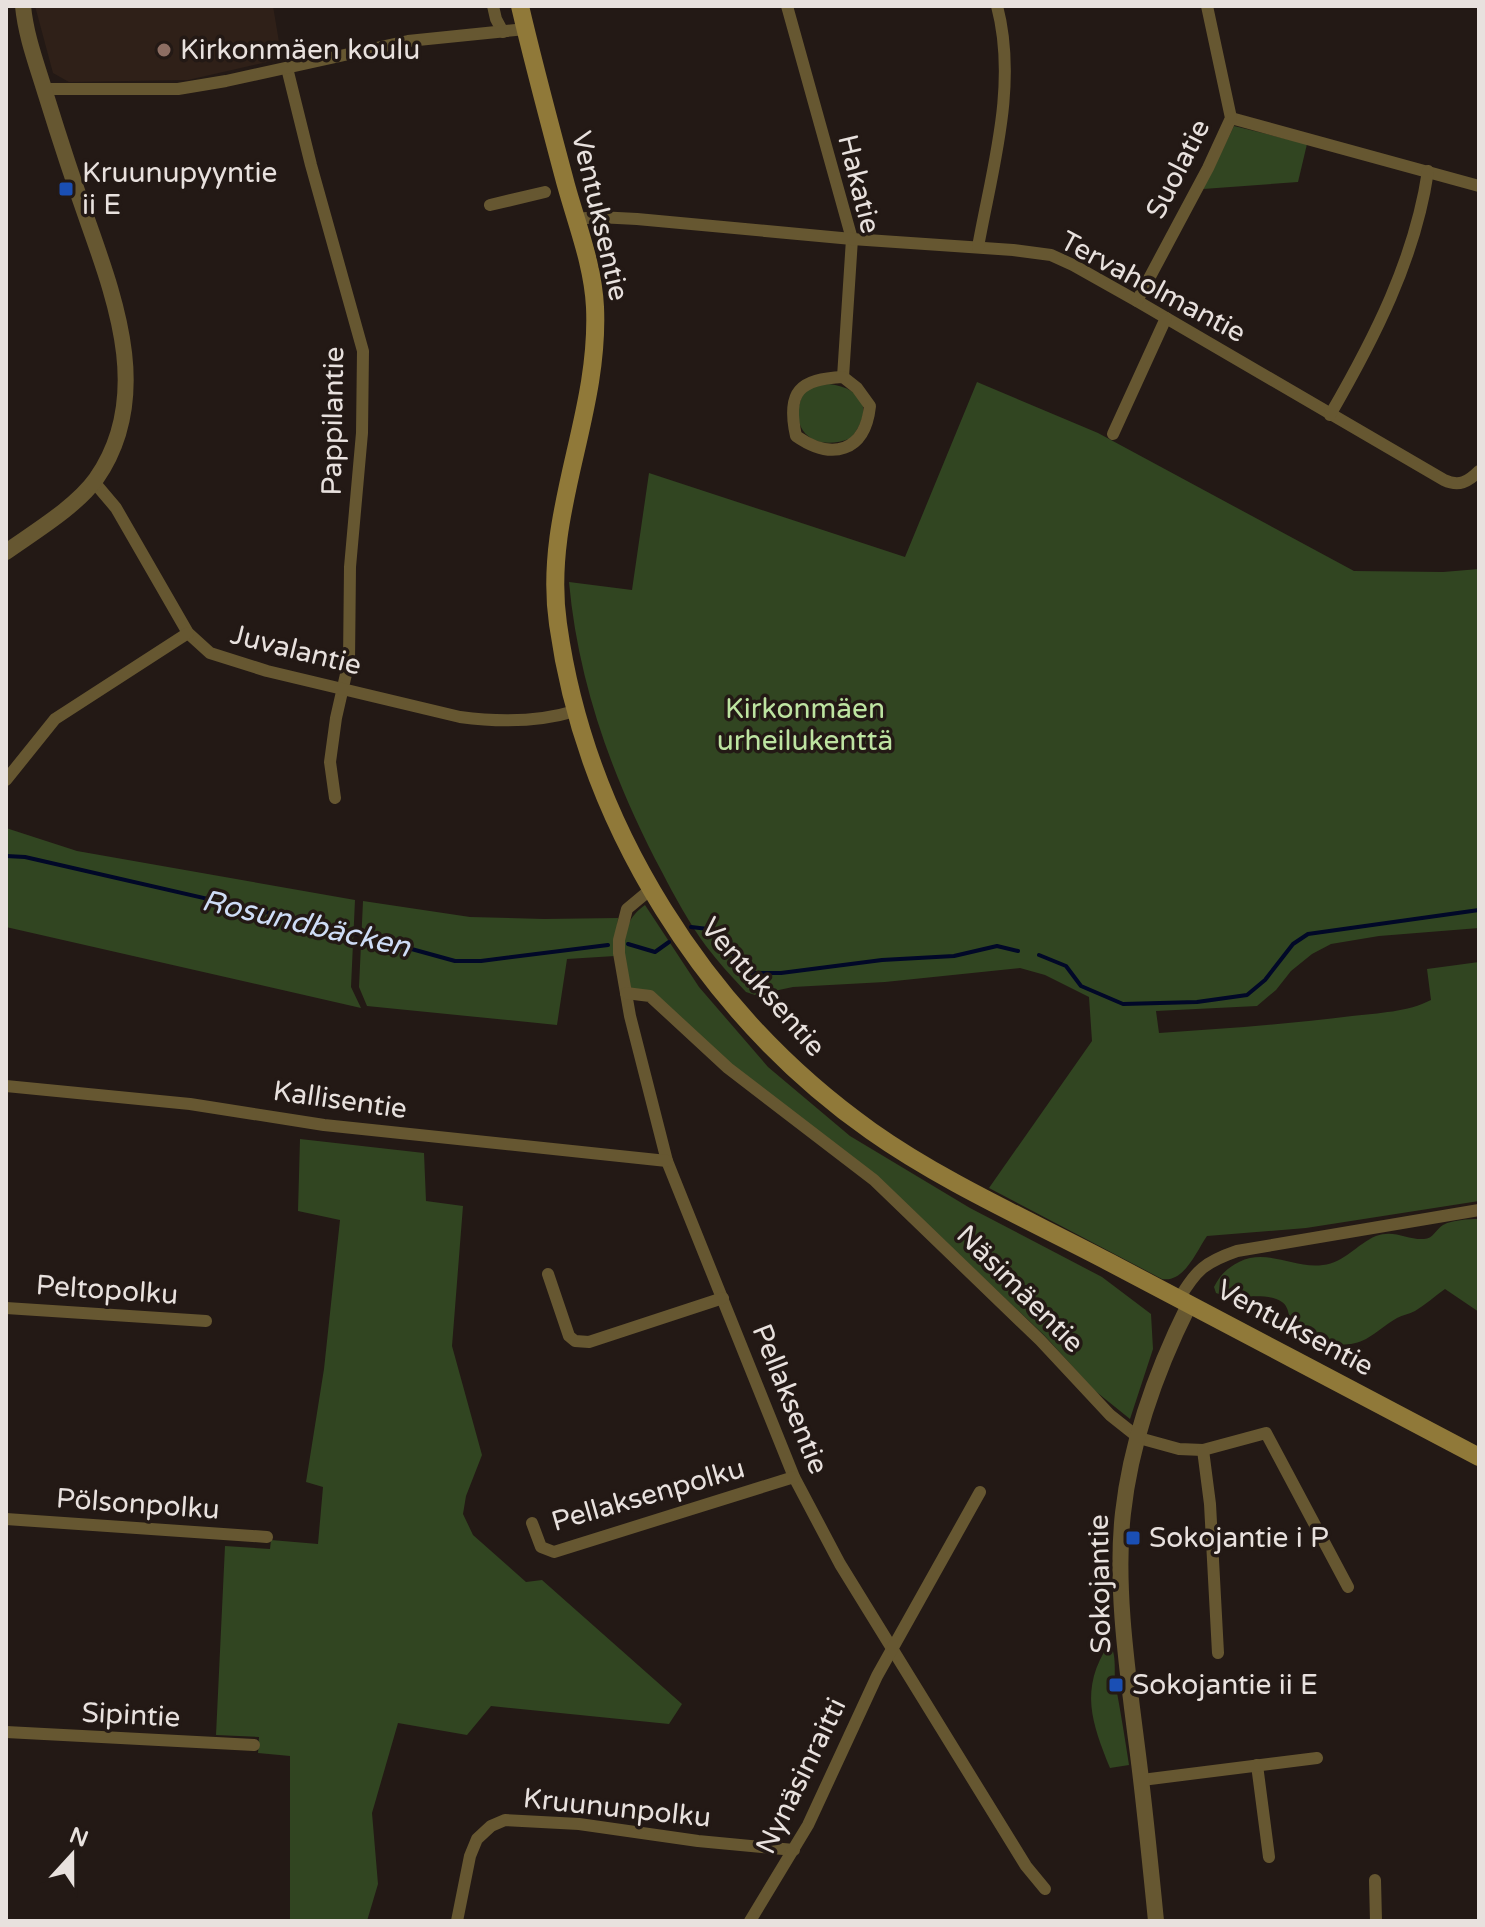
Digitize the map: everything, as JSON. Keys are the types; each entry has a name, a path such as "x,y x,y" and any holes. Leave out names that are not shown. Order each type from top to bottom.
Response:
{"main road":[{"name":"Ventuksentie","path":"520,6 593,287 595,307 590,397 558,525 557,620 575,711 607,796 651,889 691,951 735,1007 779,1055 832,1101 905,1153 1479,1457"}],"street":[{"path":"6,552 94,482 110,454 122,423 126,395 124,349 109,277 76,190 31,48 23,6"},
{"path":"493,6 503,32"},
{"name":"Hakatie","path":"787,6 852,239 843,377"},
{"path":"978,247 1006,87 1004,39 997,6"},
{"name":"Suolatie","path":"1137,301 1231,118 1207,6"},
{"path":"44,89 178,89 408,41 526,29"},
{"name":"Pappilantie","path":"287,68 363,351 362,433 350,567 349,661 330,762 335,798"},
{"path":"1231,118 1479,186"},
{"path":"1330,415 1367,351 1391,298 1419,219 1428,171"},
{"path":"490,205 545,192"},
{"name":"Tervaholmantie","path":"576,219 637,219 1051,255 1137,301 1453,484 1469,481 1479,471"},
{"path":"1113,434 1166,318"},
{"path":"843,377 857,388 870,406 863,431 858,440 842,449 824,449 808,444 796,436 797,395 804,383 814,379 843,377"},
{"name":"Juvalantie","path":"94,482 116,508 188,633 199,646 224,658 267,671 482,720 527,719 575,711"},
{"path":"6,780 55,719 188,633"},
{"name":"Pellaksentie","path":"651,889 627,909 622,922 619,953 647,1090 667,1161 794,1477 840,1564 892,1651 1026,1866 1045,1889"},
{"name":"Näsimäentie","path":"626,993 650,996 728,1068 874,1180 1029,1330 1110,1415 1139,1438 1179,1449 1203,1450 1266,1433 1348,1587"},
{"name":"Kallisentie","path":"6,1086 190,1104 385,1132 667,1161"},
{"path":"1184,1302 1195,1273 1206,1263 1237,1251 1479,1210"},
{"path":"548,1274 569,1336 580,1342 589,1342 723,1298"},
{"name":"Sokojantie","path":"1156,1921 1126,1659 1121,1550 1125,1493 1139,1438 1184,1302"},
{"name":"Peltopolku","path":"6,1308 206,1321"},
{"path":"1203,1450 1210,1504 1218,1653"},
{"name":"Pellaksenpolku","path":"532,1523 541,1547 554,1552 794,1477"},
{"name":"Nynäsinraitti","path":"750,1921 808,1825 877,1676 980,1492"},
{"name":"Pölsonpolku","path":"6,1519 267,1537"},
{"name":"Sipintie","path":"6,1732 254,1745"},
{"path":"1142,1780 1317,1758"},
{"path":"1257,1765 1269,1857"},
{"name":"Kruununpolku","path":"457,1921 470,1856 477,1839 491,1826 505,1820 579,1824 698,1841 794,1850"},
{"path":"1375,1880 1376,1921"}],"shaded area":[{"name":"Kirkonmäen koulu","path":"35,6 273,6 284,58 188,80 69,82 53,73"}],"green space":[{"path":"1234,126 1307,144 1298,182 1203,189"},
{"name":"Kirkonmäen urheilukenttä","path":"977,382 1098,433 1354,571 1443,572 1479,569 1479,928 1379,936 1331,944 1291,971 1276,990 1257,1006 1156,1011 1159,1033 1393,1011 1431,1000 1427,969 1479,962 1479,1201 1306,1228 1207,1236 1183,1271 1170,1279 1162,1279 989,1188 1092,1041 1089,997 1045,975 1020,968 885,982 793,987 755,995 746,992 725,969 688,919 628,803 601,732 581,658 569,582 632,590 649,473 905,557"},
{"path":"829,384 850,390 862,402 863,409 858,428 851,438 824,443 805,433 798,413 807,387"},
{"path":"6,828 77,851 355,900 351,987 361,1008 6,927"},
{"path":"363,901 470,917 618,918 615,956 567,959 557,1025 367,1006 359,987"},
{"path":"645,905 699,987 768,1067 850,1136 970,1208 1102,1277 1151,1314 1153,1349 1130,1419 1094,1390 1044,1335 877,1177 731,1064 652,992 629,989 624,954 626,932 629,922"},
{"path":"300,1139 424,1153 426,1201 463,1206 452,1346 482,1455 466,1496 463,1514 473,1535 526,1582 542,1580 682,1704 669,1724 491,1706 467,1735 398,1723 372,1813 378,1884 367,1921 290,1921 290,1756 258,1753 259,1737 216,1735 225,1546 270,1549 271,1540 318,1544 323,1487 306,1482 324,1369 340,1220 298,1211"},
{"path":"1479,1219 1479,1312 1445,1289 1415,1311 1397,1318 1366,1339 1340,1345 1320,1342 1296,1329 1282,1302 1267,1297 1232,1297 1216,1293 1214,1287 1227,1269 1250,1258 1312,1265 1331,1264 1376,1236 1389,1234 1427,1239 1447,1223"},
{"path":"1109,1644 1114,1659 1129,1765 1110,1768 1094,1721 1091,1691 1100,1660"}],"waterway":[{"name":"Rosundbäcken","path":"6,856 25,857 339,929 455,961 481,961 608,945"},
{"name":"Rosundbäcken","path":"1039,955 1066,966 1081,986 1123,1004 1197,1002 1247,995 1265,980 1293,944 1308,934 1479,910"},
{"name":"Rosundbäcken","path":"691,927 708,929 752,973 781,973 882,960 954,956 997,946 1018,951"},
{"path":"628,944 655,952 669,942"}],"place":[{"name":"Kirkonmäen koulu","path":"164,50"},
{"name":"Kruunupyyntie ii E","path":"66,189"},
{"name":"Sokojantie i P","path":"1133,1538"},
{"name":"Sokojantie ii E","path":"1116,1685"}]}
